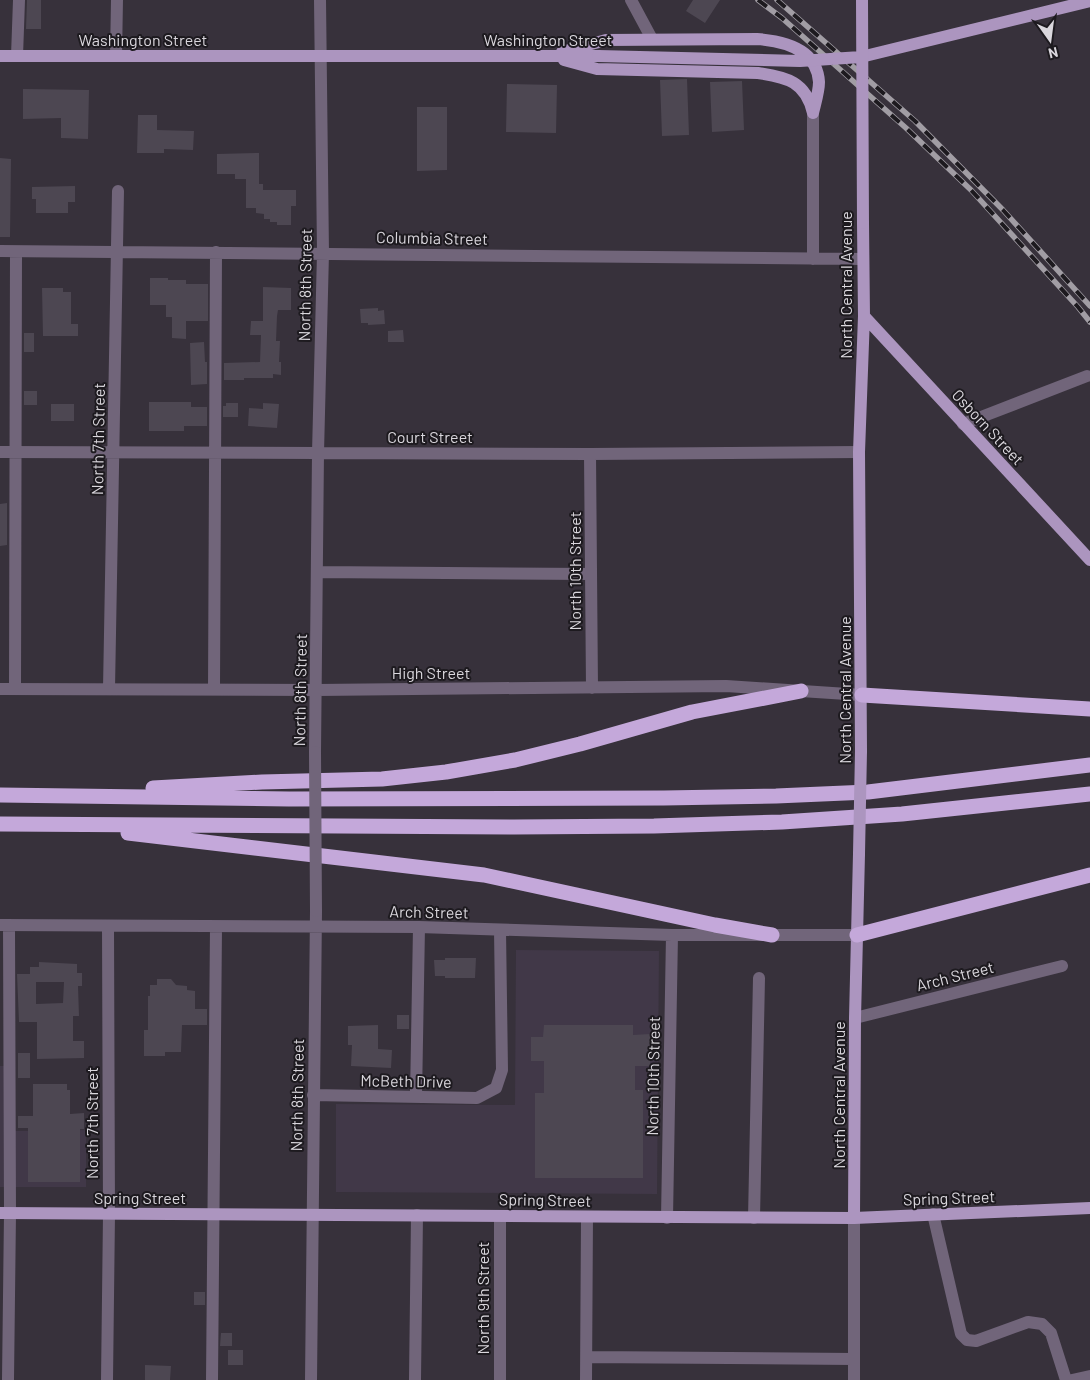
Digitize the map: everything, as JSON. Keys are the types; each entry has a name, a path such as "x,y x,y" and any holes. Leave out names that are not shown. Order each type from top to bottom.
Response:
{"highway":[{"path":"20,795 262,782 382,779 446,772 515,760 580,744 692,712 801,691"},
{"path":"862,695 1090,709"},
{"path":"0,795 289,799 767,796 868,792 1090,765"},
{"path":"0,824 514,827 683,825 782,822 902,814 1090,794"},
{"path":"55,824 484,875 714,925 772,935"},
{"path":"857,935 1090,875"}],"main road":[{"name":"North Central Avenue","path":"854,1218 855,1018 862,695 860,452 864,316 862,0"},
{"name":"Washington Street","path":"0,56 598,56 800,61 861,57 1090,1"},
{"path":"548,56 606,40 775,40 805,53 814,64 819,82 813,114"},
{"path":"548,56 597,69 774,75 787,78 804,90 809,99 813,114"},
{"name":"Osborn Street","path":"864,316 1090,560"},
{"name":"Spring Street","path":"5,1213 854,1218 1090,1208"}],"street":[{"path":"17,56 19,0"},
{"path":"116,56 117,0"},
{"name":"North 8th Street","path":"311,1380 316,927 315,752 318,453 323,253 320,0"},
{"path":"631,0 652,40"},
{"path":"813,114 813,259"},
{"name":"North 7th Street","path":"109,688 118,190"},
{"name":"Columbia Street","path":"0,252 216,252 863,258"},
{"path":"15,689 16,252"},
{"path":"214,689 216,252"},
{"path":"963,424 1087,376"},
{"name":"Court Street","path":"0,452 590,454 860,452"},
{"name":"North 10th Street","path":"590,454 592,688"},
{"path":"317,572 591,574"},
{"name":"High Street","path":"0,689 317,690 726,686 862,695"},
{"path":"4,925 5,1213 8,1380"},
{"name":"Arch Street","path":"4,925 419,927 672,935 857,935"},
{"name":"North 7th Street","path":"106,1380 109,1214 108,926"},
{"path":"212,1380 216,927"},
{"path":"416,1097 419,927"},
{"name":"McBeth Drive","path":"313,1095 477,1098 496,1088 502,1070 500,930"},
{"name":"North 10th Street","path":"667,1218 672,935"},
{"name":"Arch Street","path":"855,1018 1062,966"},
{"path":"754,1218 759,978"},
{"path":"933,1214 961,1334 967,1340 976,1341 1028,1322 1042,1324 1051,1333 1066,1380"},
{"path":"415,1380 418,1215"},
{"name":"North 9th Street","path":"500,1216 500,1380"},
{"path":"586,1380 587,1217"},
{"name":"North Central Avenue","path":"854,1218 854,1380"},
{"path":"586,1357 854,1359"},
{"path":"1072,1380 1090,1376"}],"shaded area":[{"path":"516,950 659,951 657,1194 336,1192 336,1104 515,1105"},
{"path":"0,1066 4,1066 14,1131 86,1130 86,1187 0,1187"}],"building":[{"path":"27,0 41,0 41,29 26,29"},
{"path":"693,0 720,0 705,23 686,11"},
{"path":"687,79 689,135 662,136 660,80"},
{"path":"742,81 744,130 712,132 710,82"},
{"path":"507,84 557,85 556,133 506,132"},
{"path":"23,89 89,90 88,139 61,138 61,118 23,119"},
{"path":"417,107 447,107 447,170 417,171"},
{"path":"138,115 157,115 157,130 194,131 193,150 164,149 164,153 137,153"},
{"path":"259,153 259,184 263,184 263,190 296,190 296,206 291,206 291,225 277,225 277,222 270,222 270,219 264,219 264,214 256,213 256,208 246,208 246,179 235,179 235,174 217,174 217,154"},
{"path":"0,158 11,159 10,237 0,237"},
{"path":"75,186 75,202 68,202 68,213 36,213 36,199 32,199 32,187"},
{"path":"150,278 186,280 186,284 208,284 208,321 186,321 186,339 172,338 172,317 166,317 166,305 150,305"},
{"path":"263,287 291,288 291,310 278,310 277,316 276,341 280,341 279,362 281,362 281,375 273,374 273,378 224,380 224,363 260,362 261,335 250,335 251,321 263,321"},
{"path":"42,288 63,288 63,292 71,292 71,324 78,324 78,336 43,336"},
{"path":"378,308 378,311 384,310 385,324 368,325 368,323 361,323 360,309"},
{"path":"403,330 404,342 388,342 388,331"},
{"path":"24,333 34,333 34,352 24,352"},
{"path":"204,342 205,362 207,362 207,384 191,385 190,343"},
{"path":"24,391 37,391 37,405 24,405"},
{"path":"149,402 191,402 191,407 207,407 207,426 184,426 184,431 149,431"},
{"path":"226,403 238,403 238,417 223,417 223,406 226,406"},
{"path":"263,403 279,404 277,428 248,426 249,408 263,409"},
{"path":"51,404 74,404 74,421 51,421"},
{"path":"7,503 7,545 0,546 0,504"},
{"path":"445,958 476,958 475,978 435,976 434,960 445,960"},
{"path":"39,962 77,964 77,973 82,973 82,986 78,986 79,1016 73,1016 73,1041 84,1041 84,1058 37,1059 37,1022 19,1022 17,974 30,974 30,967 39,967","holes":["36,982 64,982 63,1003 36,1004"]},
{"path":"157,979 171,979 176,985 187,986 187,990 195,991 195,1009 207,1009 207,1025 182,1025 181,1052 165,1052 165,1056 144,1056 144,1030 148,1030 148,996 150,996 150,985 157,985"},
{"path":"397,1015 409,1015 409,1029 397,1029"},
{"path":"378,1025 378,1049 392,1050 391,1068 351,1066 352,1045 348,1045 348,1026"},
{"path":"544,1025 633,1025 633,1035 650,1034 650,1066 635,1066 635,1090 643,1090 643,1178 535,1178 535,1093 544,1093 544,1061 531,1061 531,1037 543,1037"},
{"path":"18,1053 30,1053 30,1078 18,1078"},
{"path":"33,1084 67,1084 67,1090 70,1090 70,1114 84,1113 84,1129 80,1129 80,1182 28,1182 28,1128 18,1128 18,1116 33,1116"},
{"path":"194,1292 205,1292 205,1305 194,1305"},
{"path":"221,1333 232,1333 232,1346 220,1346"},
{"path":"228,1350 243,1350 243,1365 228,1365"},
{"path":"145,1365 171,1366 170,1380 145,1380"}],"railway":[{"path":"758,0 782,18 906,128 971,190 1090,322"},
{"path":"777,0 915,121 1003,210 1090,306"}]}
